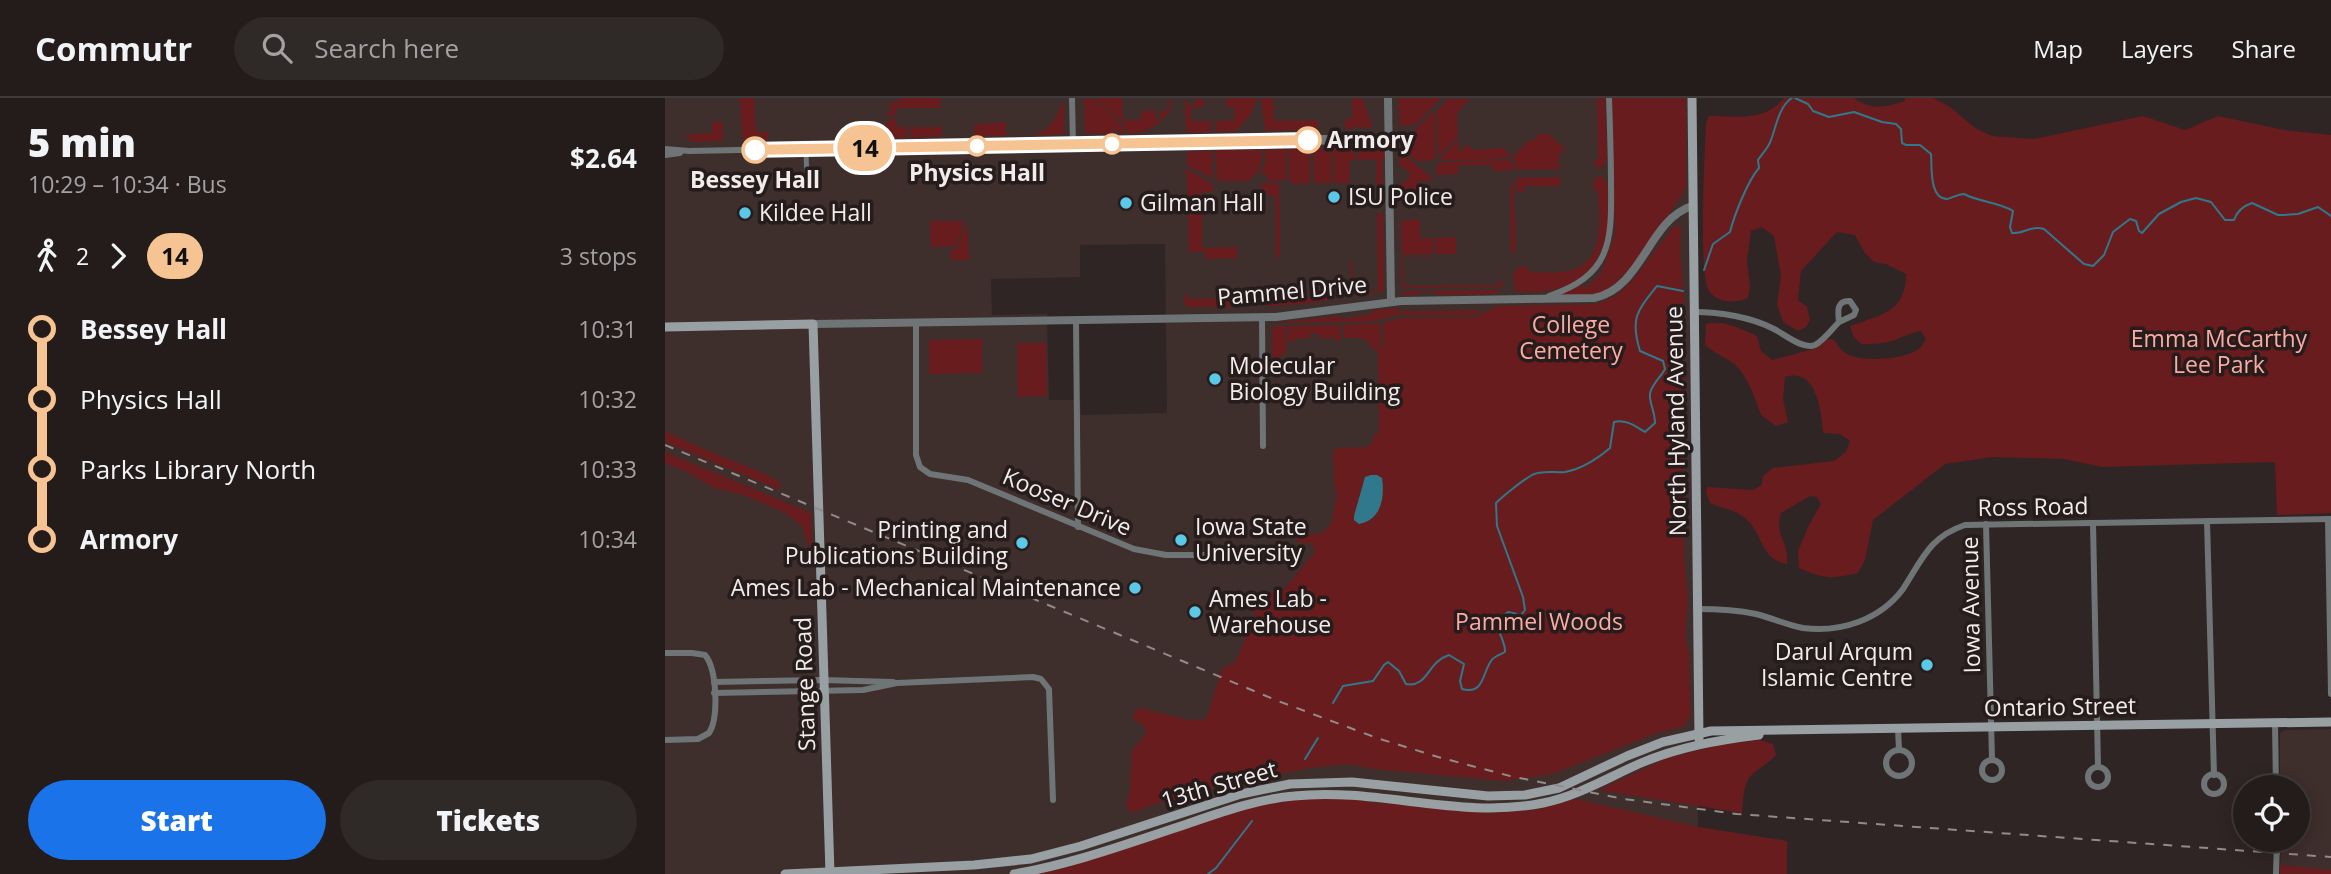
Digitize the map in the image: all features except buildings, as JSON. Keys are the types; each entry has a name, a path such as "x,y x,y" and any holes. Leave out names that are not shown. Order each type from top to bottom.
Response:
{"main road":[{"name":"North Hyland Avenue","path":"1692,98 1697,609 1701,744"},
{"path":"665,327 813,324"},
{"name":"Stange Road","path":"813,324 830,873"},
{"name":"Ontario Street","path":"1699,733 1731,730 2331,722"},
{"name":"Ontario Street","path":"1701,744 1789,731"},
{"name":"13th Street","path":"785,874 974,865 1031,859 1081,846 1241,794 1290,784 1352,782 1478,796 1525,796 1559,788 1641,750 1699,733"},
{"name":"13th Street","path":"1014,874 1061,865 1234,809 1292,796 1353,795 1493,808 1536,804 1585,789 1658,756 1701,744"}],"street":[{"path":"1072,98 1073,144"},
{"path":"1388,98 1391,302"},
{"path":"1540,299 1582,281 1603,256 1611,233 1609,98"},
{"path":"665,149 688,151 1388,138"},
{"path":"806,149 807,187"},
{"path":"665,155 688,151"},
{"name":"Pammel Drive","path":"813,324 1262,317 1391,302 1594,298 1611,291 1625,279 1674,214 1692,206"},
{"path":"1694,312 1762,324 1809,346 1815,345 1839,322"},
{"path":"1262,317 1263,446"},
{"path":"1076,320 1078,527"},
{"name":"Kooser Drive","path":"916,323 916,455 920,467 930,474 968,480 1143,552 1217,555"},
{"path":"2329,519 2331,694"},
{"name":"Ross Road","path":"1697,609 1755,614 1803,628 1846,626 1874,615 1898,595 1933,542 1965,525 2329,519"},
{"path":"2207,521 2214,775"},
{"path":"2093,523 2098,767"},
{"name":"Iowa Avenue","path":"1986,524 1992,760"},
{"path":"665,653 705,655 711,665 714,693 714,720 709,733 698,738 665,740"},
{"path":"714,693 863,690 897,683 1033,677 1041,679 1049,690 1053,800"},
{"path":"713,682 882,680 897,683"},
{"path":"2275,723 2276,775"},
{"path":"1898,729 1899,750"},
{"path":"1899,750 1909,754 1912,762 1907,773 1900,776 1889,771 1886,764 1890,753 1899,750"},
{"path":"2276,874 2277,852"}],"shaded area":[{"name":"Iowa State University","path":"665,98 1692,98 1698,827 1787,841 1787,874 665,874","holes":["1165,244 1167,413 1081,415 1080,400 1049,400 1047,314 992,315 991,279 1080,277 1080,245"]},
{"path":"2331,729 2331,874 2280,874 2281,852 2310,852 2310,775 2280,775 2280,733 2285,730"}],"green space":[{"path":"740,98 754,98 756,131 768,132 768,140 764,140 763,136 750,137 749,141 742,138"},
{"path":"900,98 940,98 941,108 896,108 896,115 887,116 887,111 892,111 888,104 900,101"},
{"path":"1084,98 1109,111 1125,134 1120,134 1117,130 1113,130 1113,134 1085,133"},
{"path":"1094,98 1122,98 1123,121 1141,119 1141,111 1155,110 1155,119 1160,119 1160,111 1169,110 1169,98 1171,110 1153,127 1128,134 1118,118"},
{"path":"1203,98 1204,107 1191,108 1191,121 1211,121 1211,132 1186,132 1185,101 1187,100 1188,105 1194,105 1195,100"},
{"path":"1227,98 1257,98 1250,116 1236,131 1216,132 1215,121 1234,120 1234,107 1225,107"},
{"path":"1261,98 1273,98 1274,121 1318,120 1318,129 1265,131"},
{"path":"1352,98 1362,98 1371,128 1345,129 1345,119 1352,119"},
{"path":"1398,98 1441,98 1415,125 1400,126"},
{"path":"1597,98 1605,98 1607,161 1602,168 1597,168 1593,161 1598,160"},
{"path":"1612,98 1686,98 1686,186 1654,236 1620,278 1597,294 1559,295 1577,285 1587,287 1601,273 1615,234"},
{"name":"Emma McCarthy Lee Park","path":"1784,98 1854,98 1867,105 1879,107 1905,101 1905,98 1933,98 1950,107 1975,128 1992,136 2034,139 2143,116 2185,130 2218,116 2284,130 2331,135 2331,513 2277,515 2275,462 2102,467 2064,459 1992,457 1945,464 1873,520 1865,560 1858,573 1828,577 1799,568 1798,551 1821,504 1817,497 1810,496 1781,513 1779,528 1786,549 1787,564 1771,557 1746,519 1710,503 1707,487 1753,490 1761,486 1763,476 1773,468 1834,461 1846,452 1850,441 1840,434 1823,433 1819,403 1811,385 1804,378 1785,377 1783,399 1788,422 1776,426 1761,415 1751,388 1739,368 1705,345 1706,324 1726,324 1757,336 1761,351 1772,360 1817,348 1828,339 1834,340 1844,352 1856,357 1896,357 1914,352 1926,339 1921,331 1878,344 1861,344 1853,336 1850,326 1890,310 1902,297 1906,274 1886,264 1874,262 1865,253 1855,235 1837,232 1801,271 1798,300 1807,307 1810,320 1806,327 1798,331 1783,322 1777,304 1781,276 1774,236 1762,227 1751,231 1747,261 1750,287 1748,298 1727,301 1717,298 1709,291 1703,238 1706,123 1709,116 1740,117 1759,114 1776,106"},
{"path":"1445,99 1470,99 1457,113 1458,136 1438,157 1437,111"},
{"path":"1064,100 1064,134 1033,136 1050,125"},
{"path":"1435,110 1435,160 1417,161 1401,148 1401,144"},
{"path":"896,118 896,126 907,127 907,138 868,138 867,125 887,125 887,120"},
{"path":"712,122 723,122 723,141 692,142 686,135 673,135 712,133"},
{"path":"1006,122 1006,136 974,136 975,124"},
{"path":"910,127 942,127 942,136 910,138"},
{"path":"1537,134 1549,134 1567,151 1561,151 1557,164 1560,164 1560,169 1517,170 1513,156 1529,140 1537,140"},
{"path":"1458,139 1459,153 1467,144 1473,150 1503,148 1512,157 1439,160"},
{"path":"1333,148 1338,148 1339,151 1355,151 1355,160 1350,160 1350,183 1334,183"},
{"path":"1357,148 1385,150 1382,162 1383,204 1377,205 1376,160 1357,160"},
{"path":"1286,149 1286,180 1268,181 1267,176 1261,173 1265,150"},
{"path":"1288,149 1310,149 1310,183 1292,184 1289,180"},
{"path":"1313,149 1331,149 1332,183 1314,183"},
{"path":"1217,150 1262,150 1258,173 1252,176 1250,181 1217,181"},
{"path":"1212,151 1213,179 1187,165 1187,153"},
{"path":"1399,153 1431,177 1432,181 1418,181 1418,198 1401,198 1400,184 1407,181 1410,175 1406,169 1400,167"},
{"path":"1507,160 1514,164 1514,170 1493,171 1491,165 1458,166 1458,174 1435,173 1439,162"},
{"path":"1186,168 1212,184 1213,192 1202,192 1201,197 1188,197"},
{"path":"1601,176 1605,178 1608,189 1607,230 1594,263 1570,284 1553,290 1515,291 1513,275 1518,267 1528,267 1529,272 1563,272 1580,266 1589,259 1598,239 1599,227 1598,191 1593,190 1594,179"},
{"path":"1560,177 1560,186 1525,186 1524,192 1516,191 1517,178"},
{"path":"1515,179 1515,253 1511,253 1510,188"},
{"path":"1262,183 1279,183 1280,255 1271,265 1276,258 1275,196 1261,191"},
{"path":"1190,206 1202,206 1202,248 1237,247 1237,258 1205,259 1205,252 1189,252"},
{"path":"1379,213 1383,214 1384,291 1346,297 1351,295 1350,261 1353,293 1378,290"},
{"path":"1420,219 1420,238 1433,238 1433,254 1402,255 1401,221"},
{"path":"930,221 963,221 955,246 931,247"},
{"path":"967,221 969,260 951,260 950,251 957,247"},
{"name":"Pammel Woods","path":"1675,225 1681,228 1684,300 1680,338 1685,378 1683,490 1688,600 1685,634 1689,656 1691,715 1683,727 1657,733 1552,774 1505,781 1374,769 1349,764 1310,768 1218,786 1132,813 1126,806 1130,791 1132,750 1146,734 1145,727 1133,719 1134,712 1140,708 1189,720 1206,719 1222,669 1236,661 1256,613 1224,599 1221,593 1282,592 1315,552 1311,543 1297,543 1297,536 1322,533 1331,524 1337,494 1333,451 1338,448 1367,447 1373,441 1374,434 1379,433 1378,352 1373,351 1383,347 1383,323 1401,318 1475,317 1497,306 1597,304 1615,296 1631,282"},
{"path":"1456,237 1456,254 1436,254 1435,238"},
{"path":"1432,257 1403,258 1404,286 1497,285 1500,280 1503,287 1402,288 1401,258"},
{"path":"1502,290 1494,294 1438,295 1434,292 1420,292 1417,295 1403,295 1402,291"},
{"path":"1336,292 1339,293 1339,298 1266,306 1270,293 1275,293 1271,299 1274,300 1335,296"},
{"path":"1188,295 1189,299 1235,298 1235,307 1187,307 1184,296"},
{"path":"1399,308 1400,315 1367,322 1271,323 1338,316 1344,319 1371,314 1373,310"},
{"path":"1404,308 1407,311 1484,310 1471,315 1402,315"},
{"path":"1380,323 1381,344 1378,348 1372,349 1367,341 1361,338 1343,338 1343,325"},
{"path":"1340,325 1340,341 1335,338 1319,338 1318,333 1311,333 1310,338 1288,342 1288,326"},
{"path":"1274,326 1286,326 1286,353 1277,358 1272,357"},
{"path":"982,339 982,373 929,374 929,340"},
{"path":"1017,343 1046,343 1047,396 1018,397"},
{"path":"665,431 782,484 778,489 665,442"},
{"path":"665,452 811,513 812,549 802,526 784,512 743,495 714,488 665,463"},
{"path":"1760,740 1773,744 1776,755 1749,778 1744,790 1742,813 1598,790 1667,758 1722,744"},
{"path":"1346,798 1490,813 1534,810 1576,799 1698,827 1787,841 1787,874 1036,874 1096,858 1242,810 1290,800"},
{"path":"2280,865 2331,870 2331,874 2280,874"}],"water":[{"path":"1371,475 1382,478 1382,500 1377,513 1359,524 1354,520 1354,516 1365,477"}],"waterway":[{"path":"1704,270 1713,244 1730,232 1742,198 1759,168 1758,160 1770,143 1781,111 1792,98"},
{"path":"1795,98 1808,104 1813,111 1829,117 1854,112 1896,124 1901,129 1902,143 1920,145 1931,154 1934,188 1941,198 1964,194 2007,208 2013,211 2010,227 2012,233 2035,228 2044,229 2084,264 2093,266 2104,255 2113,232 2130,219 2136,221 2142,233 2159,214 2181,202 2196,198 2211,202 2225,220 2234,220 2241,209 2252,203 2278,215 2298,214 2318,207 2331,216"},
{"path":"1333,703 1343,686 1373,681 1388,662 1399,671 1406,684 1413,684 1419,682 1436,663 1449,655 1464,664 1460,681 1462,689 1475,689 1478,686 1492,659 1505,652 1499,621 1508,612 1521,615 1525,610 1523,597 1497,526 1496,503 1532,475 1571,471 1600,456 1610,448 1614,422 1626,422 1645,432 1655,423 1650,394 1665,369 1663,361 1640,351 1636,330 1637,316 1657,286 1683,291"},
{"path":"1305,759 1318,738"},
{"path":"1208,874 1216,868 1252,821"}],"railway":[{"path":"665,445 1278,701 1377,738 1510,776 1624,799 1737,814 2331,857"}],"bus line":[{"name":"14","path":"755,150 1308,140"}],"place":[{"name":"Armory","path":"1308,140"},
{"name":"Physics Hall","path":"977,146"},
{"name":"Bessey Hall","path":"755,150"},
{"name":"ISU Police","path":"1334,197"},
{"name":"Gilman Hall","path":"1126,203"},
{"name":"Kildee Hall","path":"745,213"},
{"name":"Molecular Biology Building","path":"1215,379"},
{"name":"Iowa State University","path":"1181,540"},
{"name":"Printing and Publications Building","path":"1022,543"},
{"name":"Ames Lab - Mechanical Maintenance","path":"1135,588"},
{"name":"Ames Lab - Warehouse","path":"1195,612"},
{"name":"Darul Arqum Islamic Centre","path":"1927,665"}],"park label":[{"name":"College Cemetery","path":"1571,338"}]}
